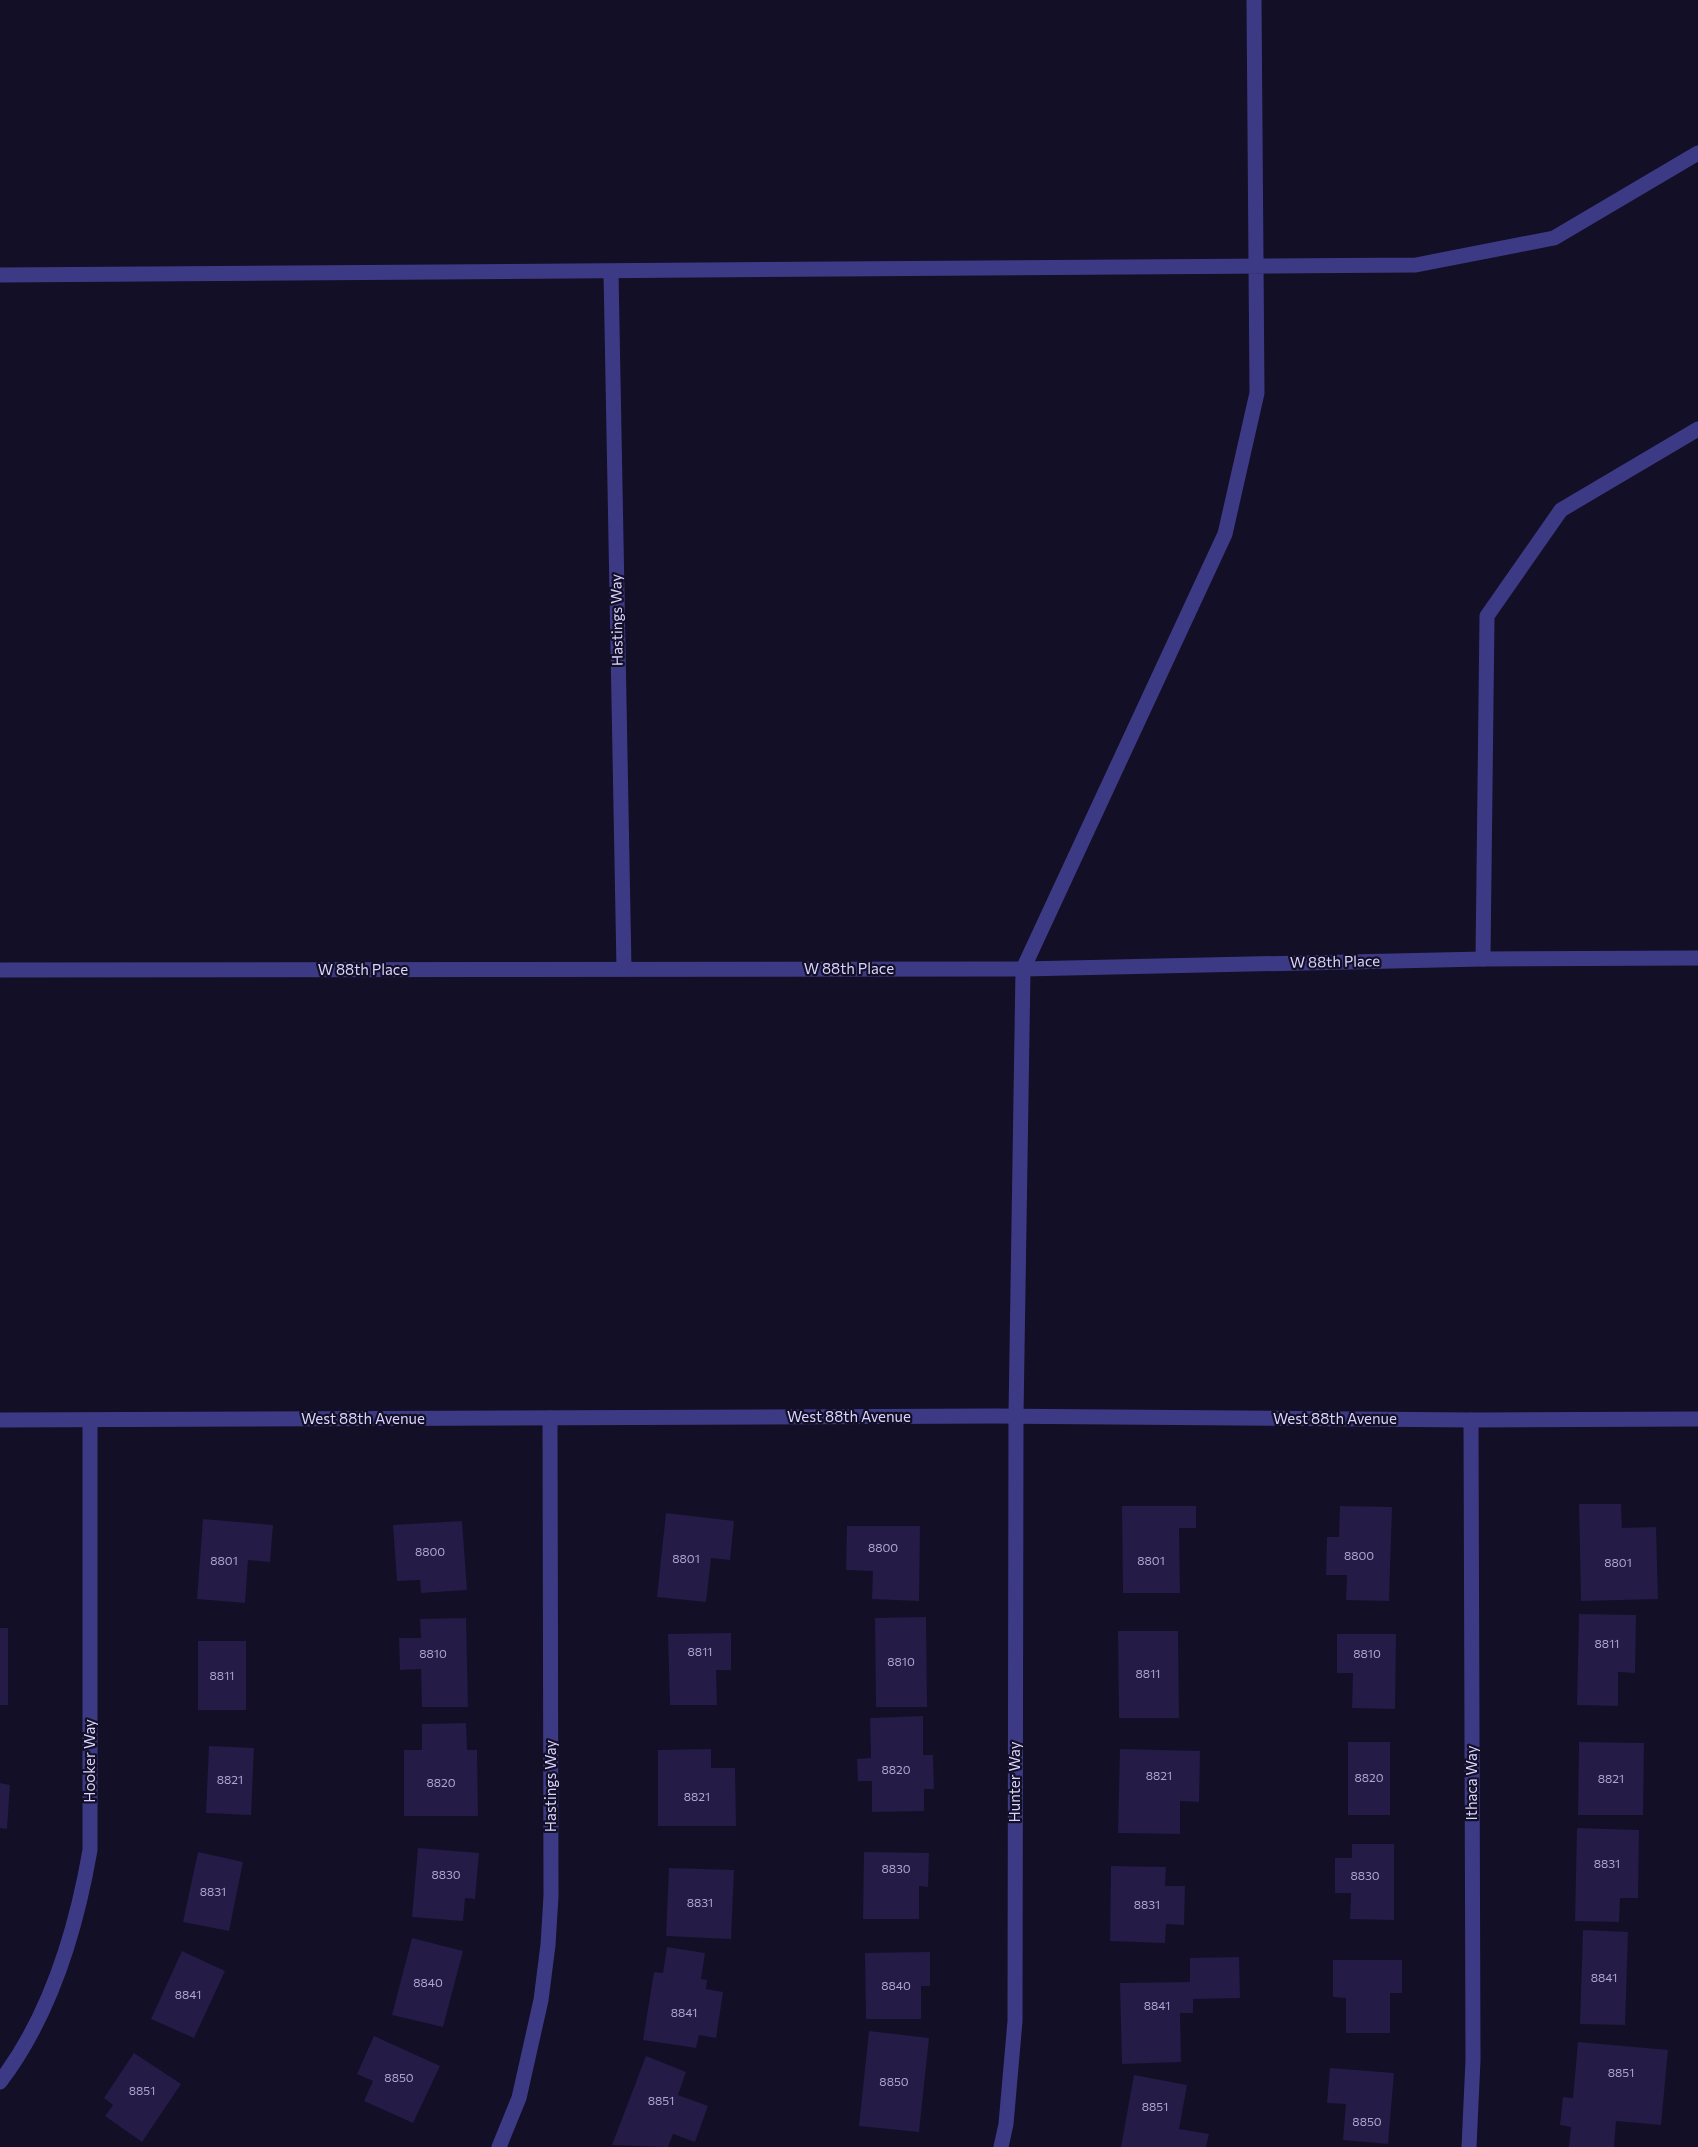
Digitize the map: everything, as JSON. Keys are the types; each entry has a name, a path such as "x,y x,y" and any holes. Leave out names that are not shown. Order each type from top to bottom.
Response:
{"street":[{"path":"1023,969 1225,534 1257,393 1254,0"},
{"path":"0,275 1255,268 1416,265 1554,238 1698,153"},
{"name":"Hastings Way","path":"611,272 624,969"},
{"path":"1483,959 1487,616 1561,510 1698,429"},
{"name":"W 88th Place","path":"0,970 1023,969 1483,959 1698,958"},
{"name":"Hunter Way","path":"1000,2147 1006,2124 1015,2021 1016,1416 1023,969"},
{"name":"West 88th Avenue","path":"0,1420 1016,1416 1471,1420 1698,1419"},
{"name":"Hastings Way","path":"499,2147 519,2098 541,2001 548,1945 551,1896 550,1418"},
{"name":"Hooker Way","path":"0,2082 15,2062 42,2012 57,1974 81,1900 90,1850 90,1420"},
{"name":"Ithaca Way","path":"1469,2147 1473,2060 1471,1420"}],"building":[{"path":"1579,1504 1621,1504 1622,1528 1656,1527 1658,1599 1581,1601"},
{"path":"1122,1506 1196,1506 1196,1528 1179,1528 1180,1593 1123,1593"},
{"path":"1340,1506 1392,1507 1389,1601 1346,1600 1347,1575 1326,1575 1327,1537 1339,1537"},
{"path":"666,1513 734,1521 730,1560 711,1558 706,1602 657,1597"},
{"path":"203,1519 273,1525 270,1562 248,1560 245,1603 197,1599"},
{"path":"462,1521 467,1590 421,1593 420,1580 397,1581 393,1525"},
{"path":"847,1526 920,1526 919,1601 872,1599 873,1571 846,1570"},
{"path":"1579,1614 1636,1615 1635,1673 1618,1672 1618,1706 1577,1705"},
{"path":"926,1617 927,1707 876,1707 875,1618"},
{"path":"466,1618 468,1707 422,1707 421,1669 400,1670 399,1638 421,1638 420,1619"},
{"path":"0,1628 8,1628 8,1705 0,1705"},
{"path":"1118,1631 1178,1631 1179,1718 1119,1718"},
{"path":"731,1633 731,1670 716,1670 717,1705 670,1705 668,1634"},
{"path":"1337,1634 1396,1634 1395,1709 1352,1708 1353,1673 1337,1673"},
{"path":"198,1641 246,1641 246,1710 198,1710"},
{"path":"923,1716 923,1755 933,1755 934,1789 924,1789 924,1811 872,1812 872,1781 858,1781 857,1759 871,1758 870,1718"},
{"path":"466,1723 467,1750 477,1750 478,1816 404,1816 404,1750 422,1750 422,1724"},
{"path":"1348,1742 1390,1742 1390,1815 1348,1815"},
{"path":"1579,1742 1644,1743 1643,1815 1578,1815"},
{"path":"209,1746 254,1748 251,1815 206,1813"},
{"path":"711,1749 711,1768 735,1768 736,1826 658,1826 658,1750"},
{"path":"1120,1749 1200,1751 1199,1802 1180,1801 1180,1834 1118,1833"},
{"path":"0,1783 10,1785 7,1829 0,1828"},
{"path":"1577,1828 1639,1830 1638,1898 1620,1898 1619,1922 1575,1921"},
{"path":"1352,1844 1394,1844 1394,1920 1350,1919 1351,1893 1335,1893 1335,1858 1352,1858"},
{"path":"418,1848 479,1853 475,1899 465,1898 463,1921 412,1917"},
{"path":"198,1852 243,1862 229,1931 183,1922"},
{"path":"864,1852 929,1853 928,1887 919,1886 919,1919 863,1919"},
{"path":"1111,1866 1166,1867 1165,1886 1185,1886 1184,1925 1166,1924 1165,1943 1110,1941"},
{"path":"669,1868 734,1870 731,1939 666,1936"},
{"path":"1583,1930 1628,1932 1625,2025 1580,2024"},
{"path":"412,1938 463,1951 443,2027 392,2015"},
{"path":"667,1947 705,1953 701,1979 707,1980 706,1989 723,1992 716,2038 699,2035 696,2048 643,2040 654,1972 663,1973"},
{"path":"182,1951 225,1971 194,2038 151,2019"},
{"path":"930,1952 930,1986 921,1986 921,2019 866,2019 865,1953"},
{"path":"1239,1957 1240,1998 1193,1999 1193,2013 1180,2013 1181,2062 1122,2064 1120,1983 1190,1982 1190,1958"},
{"path":"1333,1960 1402,1960 1402,1993 1390,1993 1390,2033 1346,2033 1346,1998 1333,1997"},
{"path":"869,2031 929,2038 919,2132 859,2126"},
{"path":"374,2036 440,2066 413,2123 364,2101 373,2081 357,2074"},
{"path":"1578,2042 1668,2050 1661,2125 1616,2121 1614,2147 1569,2147 1571,2127 1560,2125 1563,2097 1573,2098"},
{"path":"134,2053 181,2084 142,2142 105,2116 113,2105 104,2098"},
{"path":"646,2056 686,2072 678,2095 708,2106 695,2142 673,2134 668,2147 612,2145"},
{"path":"1330,2068 1394,2073 1388,2144 1343,2140 1346,2104 1327,2103"},
{"path":"1134,2075 1187,2085 1179,2129 1209,2134 1206,2147 1121,2147"}]}
